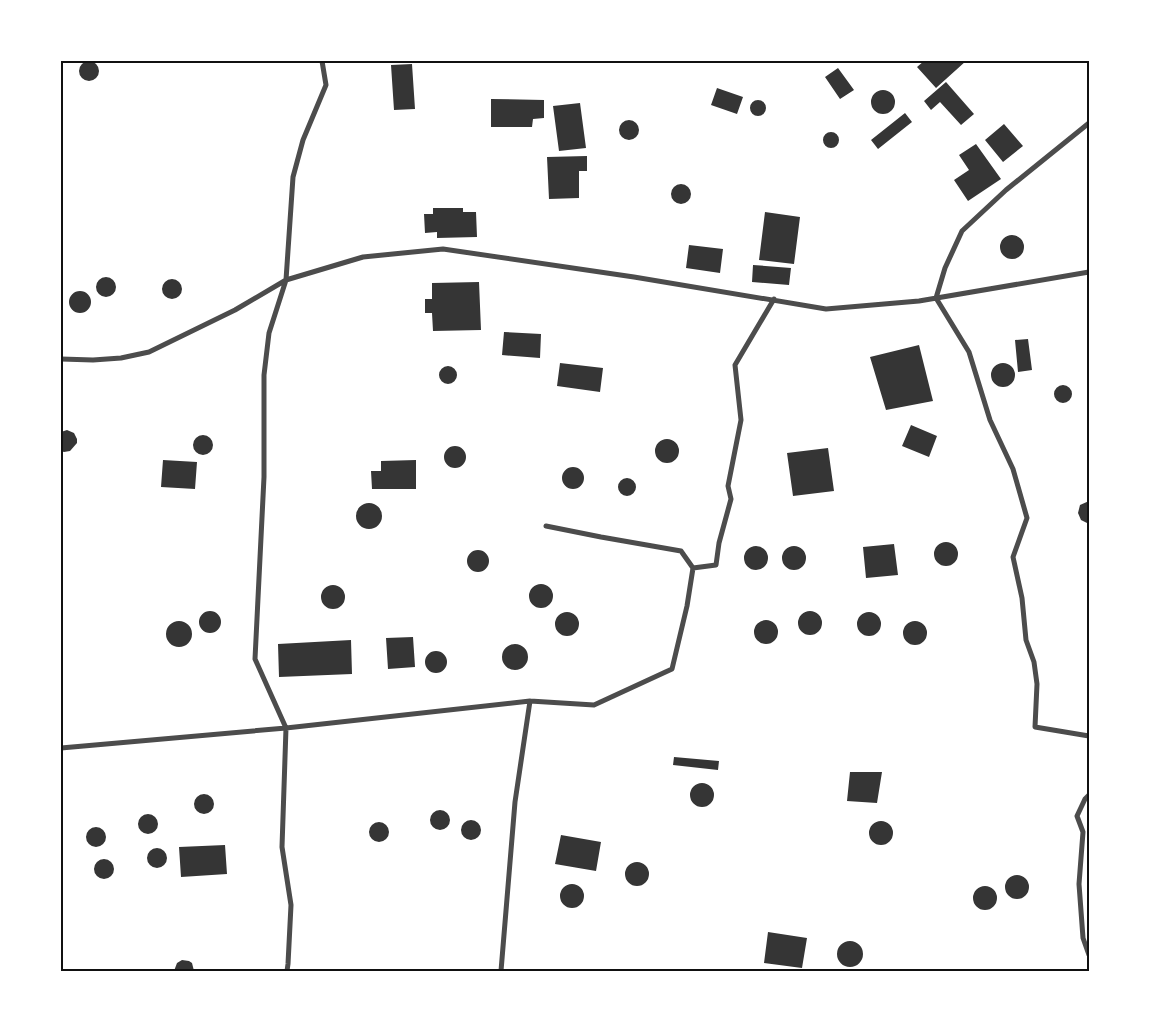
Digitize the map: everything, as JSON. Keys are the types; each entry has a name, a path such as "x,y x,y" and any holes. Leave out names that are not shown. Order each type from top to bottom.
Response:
{"street":[{"path":"287,971 292,906 282,847 286,728 255,659 264,477 264,375 269,333 286,280 293,177 303,140 326,85 322,61"},
{"path":"1089,123 1006,190 962,231 944,268 936,298 969,352 990,420 1013,469 1027,518 1013,557 1022,598 1026,640 1034,662 1037,684 1035,727 1089,736"},
{"path":"61,358 93,360 121,358 148,352 235,310 286,280 363,257 443,249 774,299 826,309 936,298 1089,272"},
{"path":"693,568 716,565 719,543 731,499 728,486 741,420 735,365 774,299"},
{"path":"61,748 286,728 530,701 594,705 672,669 687,606 693,568 681,551 546,526"},
{"path":"502,971 515,802 530,701"},
{"path":"1089,795 1085,798 1077,816 1083,832 1078,884 1083,938 1089,955"}],"building":[{"path":"89,61 96,64 99,71 96,78 89,81 82,78 79,71 82,64"},
{"path":"924,61 966,61 936,88 917,67"},
{"path":"412,64 415,109 394,110 391,65"},
{"path":"838,68 854,90 840,99 825,77"},
{"path":"946,82 974,114 961,125 940,102 931,110 924,101"},
{"path":"717,88 743,97 737,114 711,105"},
{"path":"883,90 888,91 894,97 894,107 888,113 883,114 878,113 872,107 871,102 872,97 878,91"},
{"path":"491,99 544,100 544,118 533,119 532,127 491,127"},
{"path":"755,100 761,100 766,105 764,114 755,116 750,111 750,105"},
{"path":"580,103 586,148 559,151 553,106"},
{"path":"905,113 912,122 878,149 871,140"},
{"path":"629,120 636,123 639,130 636,137 629,140 622,137 619,130 622,123"},
{"path":"1004,124 1023,146 1003,162 985,140"},
{"path":"831,132 837,134 839,140 837,146 831,148 825,146 823,140 825,134"},
{"path":"976,144 1001,179 968,201 954,180 969,170 959,155"},
{"path":"587,156 587,171 579,171 579,198 549,199 547,157"},
{"path":"681,184 688,187 691,194 688,201 681,204 674,201 671,194 674,187"},
{"path":"433,208 463,208 463,212 476,212 477,237 437,238 437,232 425,233 424,214 433,214"},
{"path":"765,212 800,217 794,264 759,260"},
{"path":"1012,235 1017,236 1023,242 1023,252 1017,258 1012,259 1007,258 1001,252 1000,247 1001,242 1007,236"},
{"path":"689,245 723,249 720,273 686,268"},
{"path":"753,265 791,268 789,285 752,282"},
{"path":"106,277 113,280 116,287 113,294 106,297 99,294 96,287 99,280"},
{"path":"172,279 179,282 182,289 179,296 172,299 165,296 162,289 165,282"},
{"path":"479,282 481,330 433,331 432,313 425,313 425,299 432,299 432,283"},
{"path":"76,291 84,291 91,298 91,306 84,313 76,313 69,306 69,298"},
{"path":"504,332 541,334 540,358 502,355"},
{"path":"1028,339 1032,370 1018,372 1015,340"},
{"path":"919,345 933,401 886,410 870,357"},
{"path":"560,363 603,368 600,392 557,386"},
{"path":"1003,363 1008,364 1014,370 1014,380 1008,386 1003,387 998,386 992,380 991,375 992,370 998,364"},
{"path":"444,366 452,366 457,371 455,382 444,384 439,379 439,371"},
{"path":"1063,385 1069,388 1072,394 1069,400 1063,403 1057,400 1054,394 1057,388"},
{"path":"911,425 937,436 929,457 902,446"},
{"path":"67,430 74,433 77,443 70,451 64,452 61,451 61,432"},
{"path":"199,435 207,435 213,441 213,449 207,455 199,455 193,449 193,441"},
{"path":"667,439 672,440 678,446 678,456 672,462 667,463 662,462 656,456 655,451 656,446 662,440"},
{"path":"455,446 463,449 466,457 463,465 455,468 447,465 444,457 447,449"},
{"path":"828,448 834,491 793,496 787,453"},
{"path":"163,460 197,462 195,489 161,487"},
{"path":"416,460 416,489 372,489 371,471 381,471 381,461"},
{"path":"573,467 583,474 584,478 577,488 573,489 563,482 562,478 569,468"},
{"path":"627,478 635,483 636,487 631,495 627,496 619,491 618,487 623,479"},
{"path":"1089,501 1089,524 1081,520 1078,513 1080,505"},
{"path":"369,503 378,507 382,516 378,525 369,529 360,525 356,516 360,507"},
{"path":"946,542 951,543 957,549 957,559 951,565 946,566 941,565 935,559 934,554 935,549 941,543"},
{"path":"894,544 898,575 866,578 863,547"},
{"path":"756,546 761,547 767,553 767,563 761,569 756,570 751,569 745,563 744,558 745,553 751,547"},
{"path":"794,546 799,547 805,553 805,563 799,569 794,570 789,569 783,563 782,558 783,553 789,547"},
{"path":"474,550 482,550 489,557 489,565 482,572 474,572 467,565 467,557"},
{"path":"541,584 546,585 552,591 552,601 546,607 541,608 536,607 530,601 529,596 530,591 536,585"},
{"path":"333,585 341,589 345,597 341,605 333,609 325,605 321,597 325,589"},
{"path":"206,611 214,611 221,618 221,626 214,633 206,633 199,626 199,618"},
{"path":"810,611 815,612 821,618 821,628 815,634 810,635 805,634 799,628 798,623 799,618 805,612"},
{"path":"567,612 572,613 578,619 578,629 572,635 567,636 562,635 556,629 555,624 556,619 562,613"},
{"path":"869,612 874,613 880,619 880,629 874,635 869,636 864,635 858,629 857,624 858,619 864,613"},
{"path":"766,620 771,621 777,627 777,637 771,643 766,644 761,643 755,637 754,632 755,627 761,621"},
{"path":"179,621 188,625 192,634 188,643 179,647 170,643 166,634 170,625"},
{"path":"915,621 920,622 926,628 926,638 920,644 915,645 910,644 904,638 903,633 904,628 910,622"},
{"path":"413,637 415,667 388,669 386,638"},
{"path":"351,640 352,674 279,677 278,644"},
{"path":"515,644 524,648 528,657 524,666 515,670 506,666 502,657 506,648"},
{"path":"436,651 444,654 447,662 444,670 436,673 428,670 425,662 428,654"},
{"path":"674,757 719,761 718,770 673,765"},
{"path":"850,772 882,772 877,803 847,801"},
{"path":"702,783 707,784 713,790 713,800 707,806 702,807 697,806 691,800 690,795 691,790 697,784"},
{"path":"204,794 211,797 214,804 211,811 204,814 197,811 194,804 197,797"},
{"path":"440,810 447,813 450,820 447,827 440,830 433,827 430,820 433,813"},
{"path":"148,814 155,817 158,824 155,831 148,834 141,831 138,824 141,817"},
{"path":"471,820 478,823 481,830 478,837 471,840 464,837 461,830 464,823"},
{"path":"881,821 886,822 892,828 892,838 886,844 881,845 876,844 870,838 869,833 870,828 876,822"},
{"path":"379,822 386,825 389,832 386,839 379,842 372,839 369,832 372,825"},
{"path":"96,827 103,830 106,837 103,844 96,847 89,844 86,837 89,830"},
{"path":"561,835 601,842 596,871 555,864"},
{"path":"225,845 227,874 181,877 179,847"},
{"path":"157,848 164,851 167,858 164,865 157,868 150,865 147,858 150,851"},
{"path":"104,859 111,862 114,869 111,876 104,879 97,876 94,869 97,862"},
{"path":"637,862 642,863 648,869 648,879 642,885 637,886 632,885 626,879 625,874 626,869 632,863"},
{"path":"1017,875 1022,876 1028,882 1028,892 1022,898 1017,899 1012,898 1006,892 1005,887 1006,882 1012,876"},
{"path":"572,884 577,885 583,891 583,901 577,907 572,908 567,907 561,901 560,896 561,891 567,885"},
{"path":"985,886 990,887 996,893 996,903 990,909 985,910 980,909 974,903 973,898 974,893 980,887"},
{"path":"768,932 807,938 802,968 764,963"},
{"path":"850,941 859,945 863,954 859,963 850,967 841,963 837,954 841,945"},
{"path":"182,960 192,963 194,971 174,971 177,963"}]}
